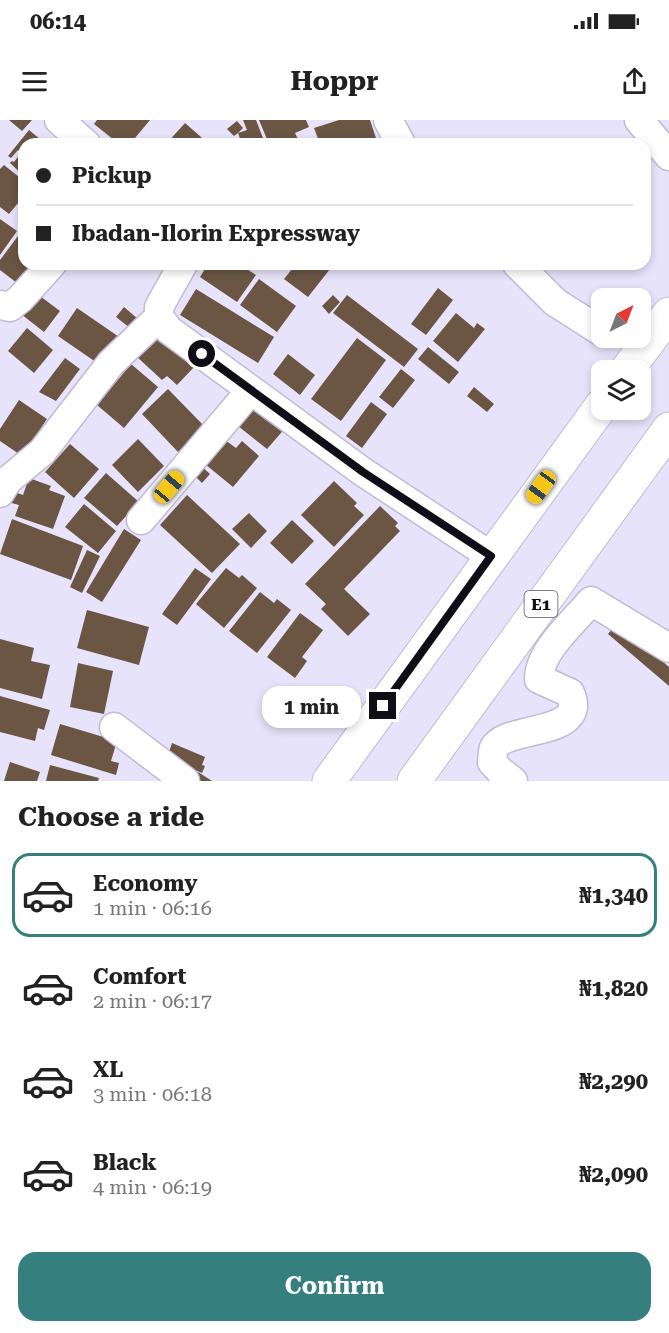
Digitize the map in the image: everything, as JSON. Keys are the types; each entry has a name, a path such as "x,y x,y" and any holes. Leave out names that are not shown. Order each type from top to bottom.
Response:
{"highway":[{"path":"634,360 669,314"},
{"path":"329,781 591,420"},
{"name":"E1","path":"422,778 669,429"}],"street":[{"path":"59,120 79,138"},
{"path":"388,120 398,138"},
{"path":"639,120 669,156"},
{"path":"0,305 10,307 47,270"},
{"path":"180,270 159,307 159,317 168,330 363,472 491,556"},
{"path":"523,270 555,302 591,325"},
{"path":"0,493 8,480 42,452 111,363 159,317"},
{"path":"619,348 629,360"},
{"path":"141,520 251,390"},
{"path":"513,781 492,762 494,749 502,740 562,723 569,715 573,699 570,693 539,679 539,668 548,652 591,601 669,648"},
{"path":"114,727 184,781"}],"building":[{"path":"9,120 32,120 22,131"},
{"path":"97,120 150,120 135,138 112,138 94,124"},
{"path":"243,120 256,120 263,138 240,138 238,133 247,130"},
{"path":"259,120 306,120 309,127 295,133 298,138 266,138"},
{"path":"339,120 370,120 376,138 318,138 314,128"},
{"path":"237,121 243,128 234,136 227,129"},
{"path":"185,123 202,138 171,138"},
{"path":"29,130 39,138 23,138"},
{"path":"18,144 18,150 11,158 8,156"},
{"path":"18,157 18,170 10,163"},
{"path":"4,165 18,176 18,203 9,214 0,207 0,169"},
{"path":"0,219 17,231 0,255"},
{"path":"18,236 18,270 27,270 17,283 0,270 0,260"},
{"path":"204,270 248,270 256,275 237,302 200,277"},
{"path":"291,270 329,270 308,297 284,279"},
{"path":"259,279 296,306 277,332 240,305"},
{"path":"438,288 453,300 426,335 411,324"},
{"path":"196,289 274,337 258,363 180,315"},
{"path":"36,293 60,311 44,332 21,314"},
{"path":"333,295 340,302 329,314 322,306"},
{"path":"347,295 418,349 404,367 333,313"},
{"path":"124,307 138,319 130,328 116,317"},
{"path":"77,308 122,339 103,367 58,336"},
{"path":"456,313 474,328 477,323 485,329 458,362 433,341"},
{"path":"27,328 53,350 34,373 8,351"},
{"path":"158,332 195,366 177,385 167,376 162,380 136,356"},
{"path":"357,338 386,360 341,421 311,399"},
{"path":"428,347 459,372 449,384 418,359"},
{"path":"288,354 315,375 300,395 273,374"},
{"path":"65,358 80,369 56,401 39,392"},
{"path":"131,364 158,387 124,428 97,405"},
{"path":"401,369 415,380 393,408 379,397"},
{"path":"474,387 494,404 487,412 467,396"},
{"path":"168,389 204,426 178,452 142,414"},
{"path":"19,400 47,419 22,456 0,441 0,429"},
{"path":"258,402 287,426 267,449 238,426"},
{"path":"371,402 387,414 362,448 346,436"},
{"path":"138,439 164,466 138,492 112,465"},
{"path":"225,440 236,448 242,441 259,456 233,487 205,464"},
{"path":"70,444 99,469 74,498 45,472"},
{"path":"200,465 210,474 202,483 192,473"},
{"path":"106,473 139,502 117,526 84,498"},
{"path":"29,478 51,486 49,490 65,496 53,529 15,516 19,505 8,502 12,491 23,495"},
{"path":"334,481 357,503 354,506 364,515 334,547 301,515"},
{"path":"187,495 240,544 212,573 160,525"},
{"path":"84,504 116,531 98,553 65,527"},
{"path":"380,506 398,523 395,526 400,531 344,589 370,614 348,636 321,609 326,604 305,584"},
{"path":"249,513 267,531 251,548 232,529"},
{"path":"12,519 83,546 71,580 0,554"},
{"path":"292,520 314,541 292,564 270,543"},
{"path":"124,529 141,540 102,602 86,592"},
{"path":"87,550 100,556 82,593 70,587"},
{"path":"195,568 211,579 177,625 162,614"},
{"path":"226,568 239,578 242,575 257,588 224,628 196,604"},
{"path":"260,592 274,603 277,599 291,610 257,653 229,631"},
{"path":"87,610 149,627 139,665 77,648"},
{"path":"300,613 323,630 302,657 307,661 295,678 267,657"},
{"path":"617,623 669,667 669,686 608,634"},
{"path":"0,639 34,648 31,661 50,665 42,699 0,688"},
{"path":"78,663 113,671 104,714 70,707"},
{"path":"0,696 50,710 44,730 38,728 35,741 0,732"},
{"path":"60,724 117,741 111,761 119,763 116,775 51,755"},
{"path":"172,743 205,757 202,773 167,758"},
{"path":"10,762 40,772 37,781 4,781"},
{"path":"50,765 99,778 98,781 46,781"},
{"path":"198,772 212,781 192,781"}],"route":[{"path":"202,354 363,472 491,556 383,706"}]}
